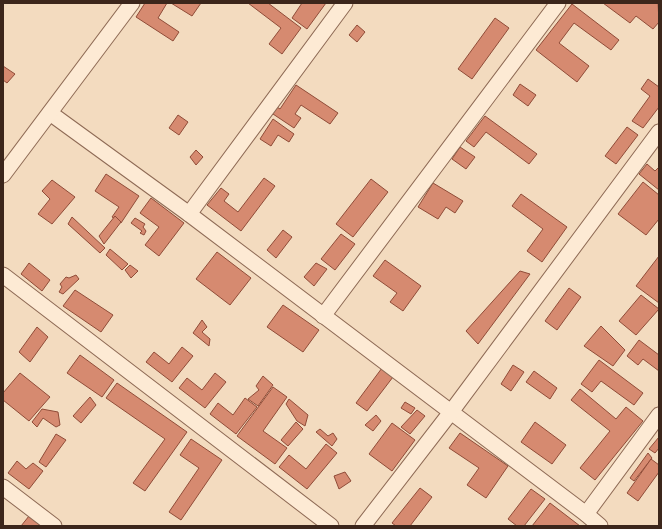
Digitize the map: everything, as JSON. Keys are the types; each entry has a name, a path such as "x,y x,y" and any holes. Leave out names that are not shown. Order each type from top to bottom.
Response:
{"street":[{"path":"3,175 132,3"},
{"path":"189,214 345,3"},
{"path":"323,316 558,3"},
{"path":"50,113 189,214 600,526"},
{"path":"363,526 451,412 659,132"},
{"path":"3,275 331,526"},
{"path":"586,514 659,415"},
{"path":"3,487 54,526"}],"building":[{"path":"145,3 167,3 158,18 179,32 173,41 136,17"},
{"path":"171,3 201,3 192,16"},
{"path":"248,3 268,3 301,28 282,54 269,44 281,28"},
{"path":"302,3 326,3 307,29 292,18"},
{"path":"603,3 658,3 659,22 653,29 636,16 630,23"},
{"path":"572,4 619,40 611,50 574,23 559,43 589,66 577,82 536,50"},
{"path":"495,18 509,28 472,79 458,69"},
{"path":"357,25 365,32 357,42 349,35"},
{"path":"3,66 15,74 7,83 3,80"},
{"path":"648,79 659,87 659,107 643,128 632,121 650,96 641,89"},
{"path":"520,84 536,95 528,106 513,95"},
{"path":"296,85 338,113 330,124 301,105 295,114 301,118 294,128 270,112 274,105 280,109"},
{"path":"178,115 188,122 179,135 169,128"},
{"path":"485,116 537,154 529,164 486,132 474,147 466,141"},
{"path":"273,119 294,134 289,142 278,135 271,146 260,139"},
{"path":"627,127 638,135 616,164 605,156"},
{"path":"460,147 475,157 466,169 452,159"},
{"path":"196,150 203,157 196,165 190,157"},
{"path":"647,164 655,171 659,167 659,190 639,174"},
{"path":"106,174 139,196 121,223 112,217 119,207 95,191"},
{"path":"264,178 275,186 241,231 207,205 221,188 229,194 224,201 238,212"},
{"path":"371,179 388,192 353,237 336,224"},
{"path":"52,180 75,197 52,224 38,214 50,199 42,191"},
{"path":"643,182 659,195 659,219 646,235 618,214"},
{"path":"433,183 463,201 455,213 446,207 438,219 418,207"},
{"path":"521,194 567,227 542,262 527,251 543,229 512,206"},
{"path":"151,198 184,223 159,256 145,245 159,227 140,213"},
{"path":"115,216 121,222 104,244 99,236"},
{"path":"72,217 105,248 100,253 68,224"},
{"path":"135,218 145,224 143,227 146,231 144,235 140,233 142,231 131,223"},
{"path":"283,230 292,237 276,258 267,250"},
{"path":"341,234 355,244 335,270 321,259"},
{"path":"110,249 128,264 122,270 106,255"},
{"path":"217,252 251,278 230,305 196,279"},
{"path":"659,256 659,303 636,286"},
{"path":"385,260 421,286 403,311 390,302 397,293 373,276"},
{"path":"29,263 50,280 42,291 21,274"},
{"path":"316,263 327,269 314,286 304,277"},
{"path":"130,265 138,271 131,278 125,270"},
{"path":"520,271 530,274 478,344 466,331"},
{"path":"76,275 79,279 63,294 59,292 62,287 60,284 66,277 69,278"},
{"path":"569,288 581,297 557,330 545,321"},
{"path":"75,290 113,315 101,332 63,306"},
{"path":"641,295 659,309 636,335 619,321"},
{"path":"283,305 319,330 303,352 267,327"},
{"path":"202,320 207,327 202,332 210,339 209,346 193,333"},
{"path":"601,326 625,350 613,366 584,346"},
{"path":"37,327 48,337 30,362 19,352"},
{"path":"639,340 659,355 659,371 643,359 638,365 627,356"},
{"path":"182,347 193,356 172,382 146,362 154,352 169,364"},
{"path":"80,355 114,380 102,397 67,373"},
{"path":"599,360 643,393 634,405 601,381 592,392 581,384"},
{"path":"513,365 524,372 511,391 501,384"},
{"path":"382,368 393,377 367,411 356,403"},
{"path":"534,371 557,388 550,399 526,382"},
{"path":"20,373 50,397 29,421 3,400 3,393"},
{"path":"215,373 226,382 205,408 179,388 187,378 202,390"},
{"path":"263,376 273,385 258,406 248,399 259,390 256,386"},
{"path":"117,383 187,432 145,491 133,483 165,439 106,398"},
{"path":"273,387 287,397 263,431 287,448 275,464 237,436"},
{"path":"580,389 616,419 626,407 643,421 595,480 580,468 610,431 571,400"},
{"path":"90,397 96,405 81,423 73,416"},
{"path":"245,398 257,407 236,434 210,414 218,403 233,415"},
{"path":"289,399 308,415 305,426 297,421 286,404"},
{"path":"405,402 415,408 411,414 401,408"},
{"path":"42,409 58,412 60,425 56,427 43,418 37,427 32,422"},
{"path":"417,410 425,416 410,434 401,427"},
{"path":"376,415 381,421 373,431 365,425"},
{"path":"296,422 303,429 288,446 281,440"},
{"path":"535,422 566,445 552,464 521,442"},
{"path":"392,423 415,440 392,471 369,454"},
{"path":"320,429 328,436 333,433 337,439 332,446 316,432"},
{"path":"460,433 508,466 486,498 467,485 479,468 449,448"},
{"path":"56,434 66,440 46,467 39,462"},
{"path":"659,437 659,448 655,453 649,449"},
{"path":"191,439 222,460 181,520 169,512 199,468 180,455"},
{"path":"326,444 337,453 307,489 279,467 289,455 306,469"},
{"path":"648,453 652,458 634,481 630,478"},
{"path":"651,459 659,465 659,472 638,501 627,493"},
{"path":"17,461 26,469 33,463 43,471 29,489 8,473"},
{"path":"345,472 351,481 339,489 334,476"},
{"path":"420,488 432,497 410,526 396,526 392,523"},
{"path":"531,489 545,499 524,526 517,526 508,519"},
{"path":"550,503 580,526 532,526"},
{"path":"29,516 41,526 21,526"}]}
